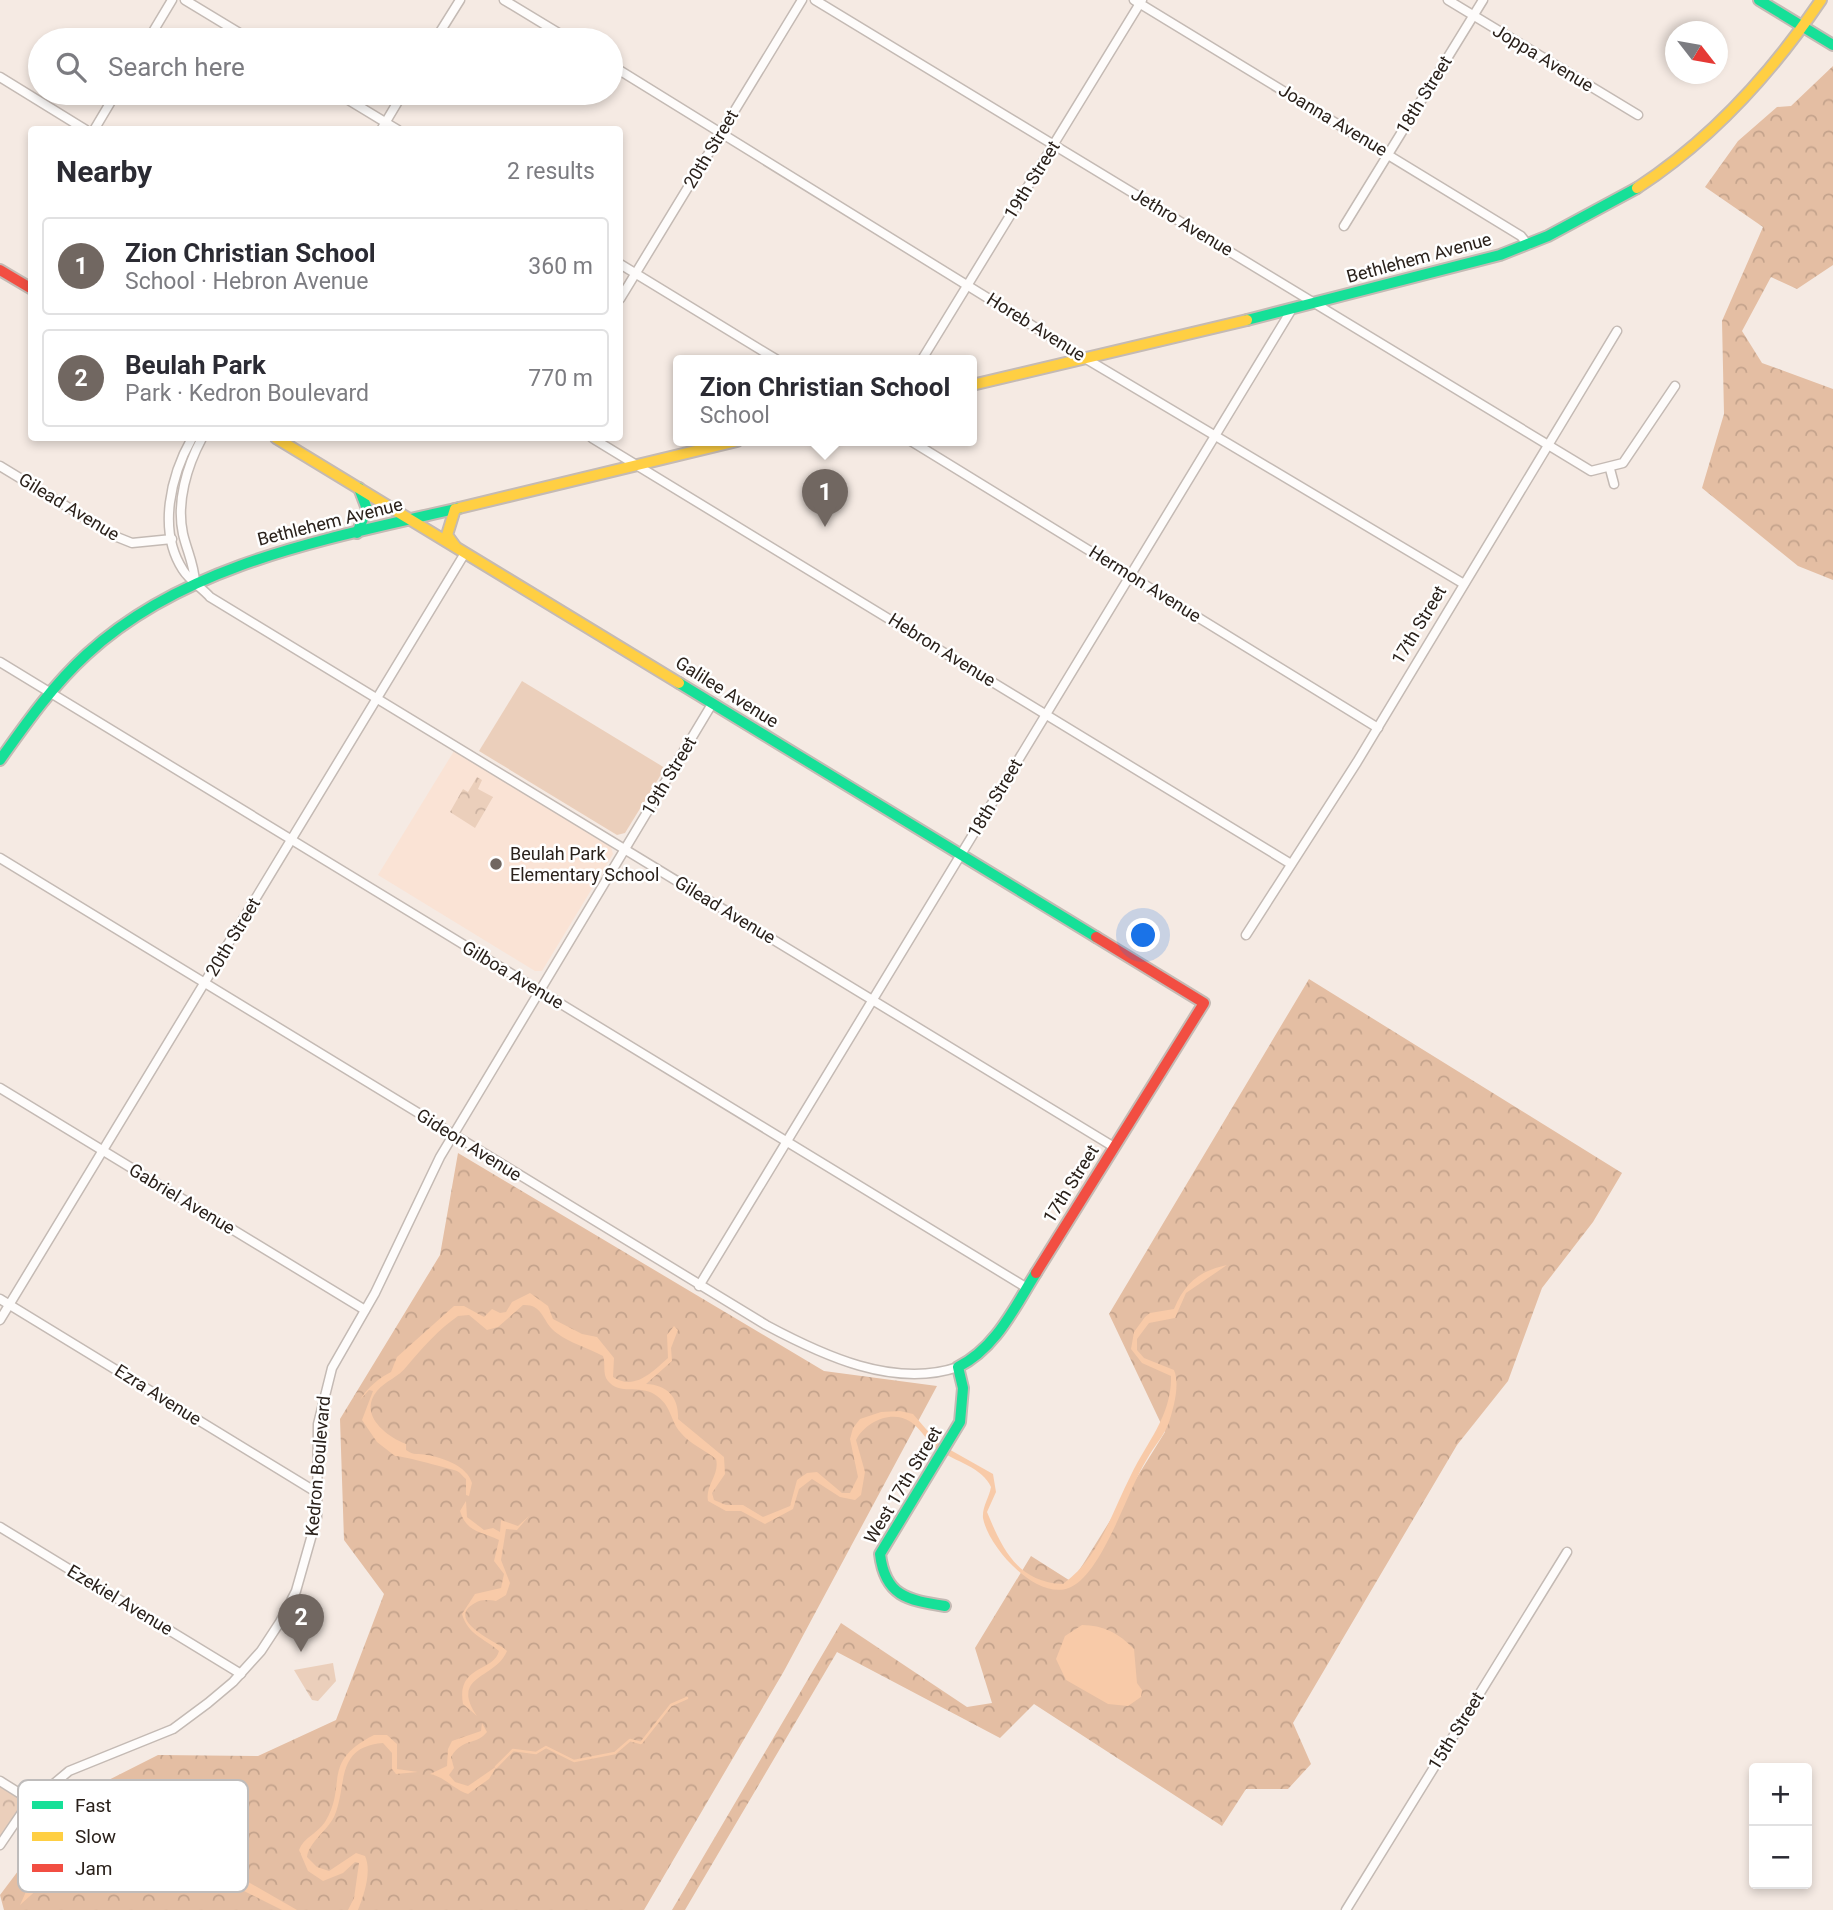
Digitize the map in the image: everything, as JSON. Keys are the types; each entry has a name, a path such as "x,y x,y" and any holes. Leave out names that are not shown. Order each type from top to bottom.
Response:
{"main road":[{"path":"1759,0 1833,45"},
{"name":"Bethlehem Avenue","path":"977,384 1443,273 1528,244 1578,221 1634,189 1705,136 1770,69 1821,0"},
{"path":"2,276 28,287"},
{"name":"Galilee Avenue","path":"281,441 1160,977"},
{"name":"Bethlehem Avenue","path":"0,761 68,671 145,610 195,582 277,552 717,446"},
{"path":"357,533 367,509 359,488"},
{"path":"455,546 447,535 456,509"},
{"name":"17th Street","path":"958,1367 987,1348 1203,1003 1160,977"},
{"name":"West 17th Street","path":"945,1606 898,1594 881,1575 880,1554 960,1422 963,1388 958,1367"}],"street":[{"path":"155,28 172,0"},
{"path":"185,0 231,28"},
{"path":"442,28 460,0"},
{"path":"504,0 550,28"},
{"name":"20th Street","path":"623,294 802,0"},
{"name":"Jethro Avenue","path":"815,0 1591,471 1610,469"},
{"name":"Joppa Avenue","path":"1448,0 1638,115"},
{"name":"18th Street","path":"1344,226 1483,0"},
{"name":"19th Street","path":"925,355 1139,1"},
{"name":"Joanna Avenue","path":"1139,1 1521,236 1528,244"},
{"name":"Horeb Avenue","path":"623,72 1083,358 1464,584"},
{"path":"0,77 28,94"},
{"path":"45,105 80,126"},
{"path":"96,126 109,105"},
{"path":"354,105 383,126 396,105"},
{"path":"623,266 769,355"},
{"name":"18th Street","path":"699,1286 1292,309"},
{"name":"17th Street","path":"1246,935 1378,728 1617,331"},
{"path":"1614,484 1610,469 1623,463 1632,452 1675,386"},
{"path":"172,539 169,518 171,494 190,441"},
{"path":"195,582 194,565 180,516 183,491 201,441"},
{"name":"Hebron Avenue","path":"597,441 1291,864"},
{"name":"Hermon Avenue","path":"919,446 1378,728"},
{"name":"Gilead Avenue","path":"0,466 117,537 132,543 172,539 183,570 210,597 1114,1147"},
{"name":"20th Street","path":"0,1320 465,553"},
{"name":"Gilboa Avenue","path":"0,662 1027,1288"},
{"name":"19th Street","path":"453,1136 712,704"},
{"name":"Gideon Avenue","path":"0,858 699,1286 802,1344 847,1362 883,1370 926,1374 958,1367"},
{"name":"Gabriel Avenue","path":"0,1088 365,1310"},
{"name":"Kedron Boulevard","path":"58,1780 69,1771 173,1729 241,1674 280,1622 296,1591 317,1517 318,1423 324,1391 341,1350 365,1310 422,1191 453,1136"},
{"name":"Ezra Avenue","path":"0,1299 316,1492"},
{"name":"Ezekiel Avenue","path":"0,1527 241,1674"},
{"name":"15th Street","path":"1346,1910 1567,1552"},
{"path":"0,1781 18,1792"},
{"name":"Kedron Boulevard","path":"0,1845 18,1818"}],"shaded area":[{"name":"Beulah Park Elementary School","path":"454,751 611,847 613,854 542,971 535,971 378,875"},
{"path":"1227,1265 1186,1293 1175,1318 1149,1323 1137,1339 1137,1350 1144,1358 1174,1370 1176,1389 1171,1416 1094,1565 1071,1587 1058,1590 1030,1580 1004,1557 994,1543 983,1518 991,1487 987,1480 975,1470 938,1450 915,1425 904,1418 880,1419 866,1428 856,1440 865,1472 861,1495 855,1500 840,1497 812,1479 799,1489 793,1509 765,1524 741,1511 726,1511 708,1501 717,1465 716,1459 681,1433 660,1399 648,1391 618,1388 613,1385 605,1375 603,1356 557,1333 537,1309 529,1305 523,1305 498,1327 487,1330 469,1315 458,1316 431,1339 404,1370 380,1388 372,1400 372,1416 390,1436 406,1444 406,1450 414,1454 434,1456 460,1467 472,1483 469,1496 466,1495 466,1479 458,1472 395,1456 377,1442 362,1420 373,1391 369,1390 360,1400 367,1391 391,1372 397,1357 454,1306 464,1306 484,1317 492,1309 500,1313 506,1312 512,1302 530,1293 548,1306 553,1319 582,1334 597,1337 614,1358 613,1377 629,1382 643,1378 668,1358 667,1335 674,1326 678,1330 671,1348 672,1361 646,1384 660,1387 671,1394 677,1405 678,1419 724,1457 725,1474 712,1493 714,1500 726,1505 743,1505 763,1517 790,1506 797,1480 807,1473 817,1472 842,1493 850,1493 858,1477 850,1439 853,1428 860,1419 881,1412 900,1411 913,1414 938,1443 993,1474 996,1492 987,1512 1013,1561 1034,1577 1063,1584 1076,1573 1096,1548 1163,1416 1167,1403 1171,1376 1142,1363 1131,1349 1134,1332 1150,1313 1174,1309 1183,1292 1194,1280 1208,1271"},
{"path":"466,1501 467,1517 484,1530 493,1528 500,1532 501,1520 518,1526 529,1516 517,1530 506,1529 501,1560 510,1583 506,1595 496,1601 475,1603 467,1610 466,1617 470,1624 507,1651 494,1667 471,1685 468,1692 470,1703 477,1716 463,1704 462,1691 465,1682 496,1658 499,1651 472,1632 462,1614 475,1594 501,1588 504,1574 494,1561 499,1540 467,1524 460,1511"},
{"path":"1082,1625 1097,1626 1110,1631 1134,1649 1137,1683 1142,1690 1141,1697 1128,1706 1108,1704 1066,1680 1056,1659 1065,1636"},
{"path":"482,1723 487,1732 456,1751 451,1757 454,1768 449,1775 455,1782 468,1786 497,1766 489,1779 468,1794 430,1774 447,1766 448,1749 452,1741 481,1731"},
{"path":"374,1735 387,1735 397,1744 397,1769 418,1772 396,1774 392,1769 392,1753 383,1743 367,1746 350,1760 345,1770 334,1817 311,1846 307,1857 317,1867 329,1871 356,1853 365,1856 367,1876 363,1897 358,1910 348,1910 354,1898 359,1863 355,1862 343,1873 323,1881 308,1871 299,1850 325,1822 335,1797 341,1765 347,1755"},
{"path":"248,1882 297,1910 282,1910 246,1892"},
{"path":"26,1892 34,1892 20,1905"}],"green space":[{"path":"1833,66 1833,265 1797,289 1771,277 1742,331 1762,363 1833,389 1833,580 1798,566 1702,488 1724,414 1722,321 1763,227 1705,187 1738,141 1777,107 1791,106"},
{"path":"522,681 665,768 625,833 617,835 479,751"},
{"path":"477,777 482,780 478,789 493,797 475,828 450,812 463,789 468,792"},
{"path":"1309,979 1622,1173 1593,1222 1542,1288 1508,1381 1457,1445 1293,1723 1311,1764 1288,1789 1246,1789 1222,1826 1034,1704 1000,1738 837,1652 685,1910 672,1910 841,1623 967,1707 992,1703 975,1648 1031,1556 1072,1582 1165,1432 1109,1314"},
{"path":"458,1153 824,1371 937,1386 784,1671 644,1910 4,1910 0,1895 18,1871 18,1892 248,1892 248,1780 109,1780 158,1755 258,1756 336,1720 384,1594 344,1540 340,1419 440,1255"},
{"path":"333,1663 336,1681 318,1701 312,1700 294,1670"},
{"path":"0,1782 18,1793 18,1820 0,1845"}],"waterway":[{"path":"496,1767 513,1750 536,1753 546,1747 574,1761 615,1753 630,1740 641,1743 671,1705 687,1698"}],"traffic: fast":[{"path":"1759,0 1833,45"},
{"path":"1247,320 1500,255 1548,236 1637,188"},
{"path":"357,533 367,509 359,488"},
{"path":"0,760 41,704 87,654 126,623 169,597 215,575 263,558 312,543 459,508"},
{"path":"679,683 1096,937"},
{"path":"945,1606 900,1594 887,1579 880,1554 960,1422 963,1388 958,1367 994,1338 1036,1273"}],"traffic: slow":[{"path":"1637,188 1690,148 1738,103 1782,54 1821,0"},
{"path":"977,384 1247,320"},
{"path":"281,441 679,683"},
{"path":"459,508 716,446"},
{"path":"455,509 447,535 455,546"}],"traffic: jam":[{"path":"0,270 28,287"},
{"path":"1036,1273 1204,1003 1096,937"}],"place":[{"name":"Zion Christian School","path":"825,527"},
{"name":"Beulah Park Elementary School","path":"496,864"},
{"name":"Beulah Park","path":"301,1652"}]}
